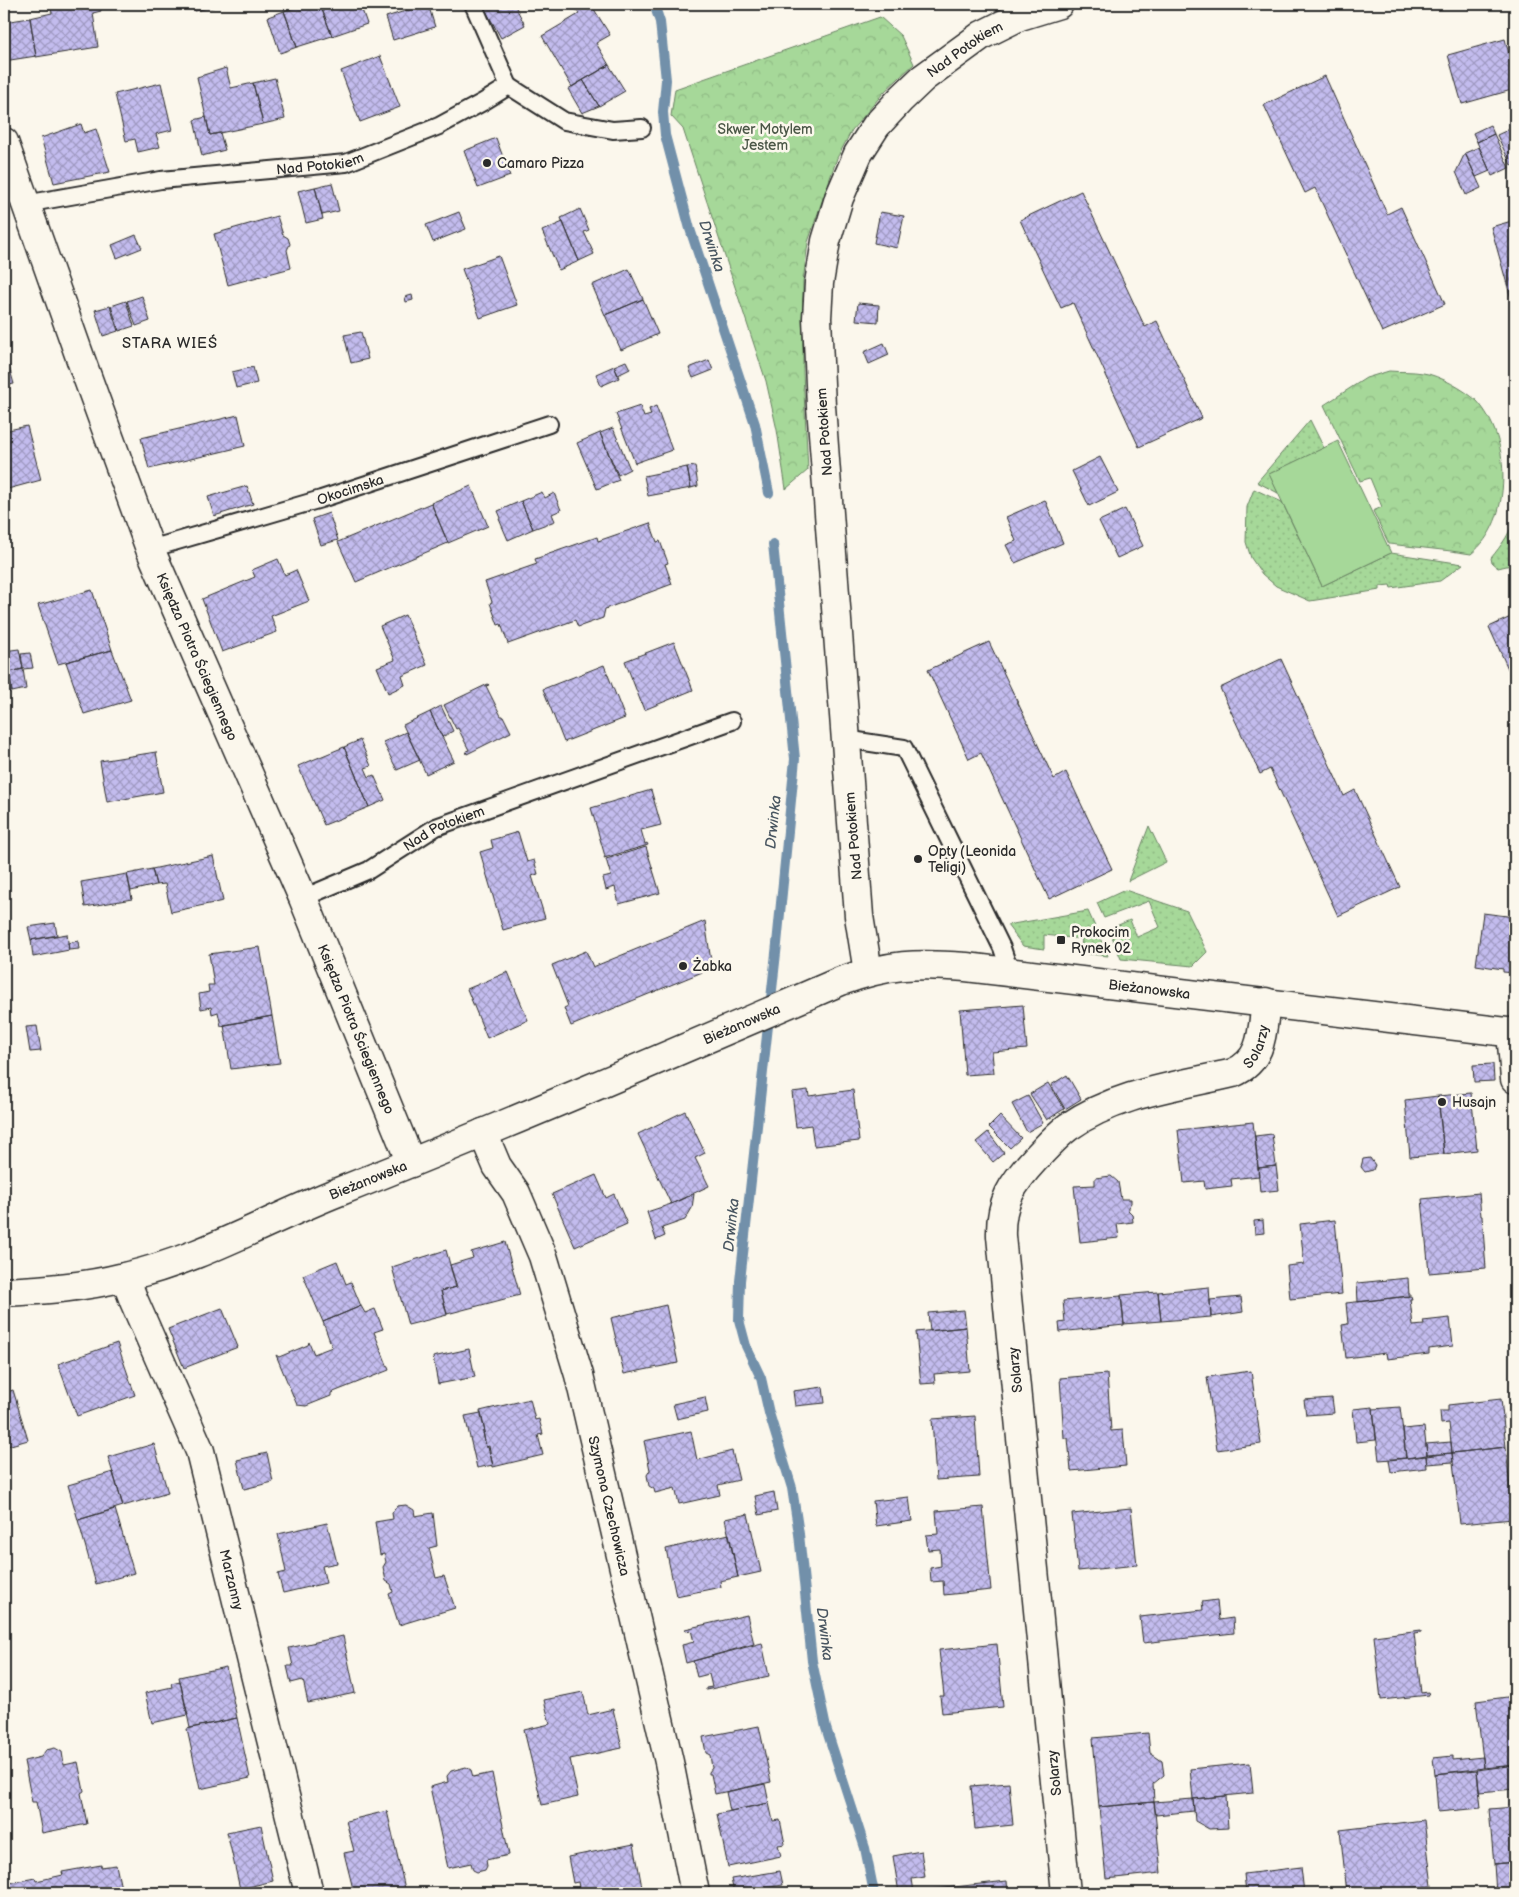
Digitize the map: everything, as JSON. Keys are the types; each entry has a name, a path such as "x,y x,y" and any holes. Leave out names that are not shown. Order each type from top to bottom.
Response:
{"street":[{"name":"Nad Potokiem","path":"868,972 860,916 845,739 821,406 817,318 819,283 825,250 838,198 858,154 876,126 923,78 982,35 1032,11 1059,4"},
{"name":"Księdza Piotra Ściegiennego","path":"4,142 150,549 303,898 411,1163"},
{"name":"Bieżanowska","path":"4,1292 58,1288 125,1277 195,1254 308,1204 483,1133 788,1004 868,972 900,965 927,964 1010,972 1513,1033"},
{"name":"Solarzy","path":"1066,1893 1001,1236 1002,1213 1009,1193 1020,1176 1057,1137 1093,1112 1130,1097 1233,1072 1245,1067 1255,1056 1259,1047 1266,1002"},
{"path":"1513,1033 1515,1079"},
{"name":"Szymona Czechowicza","path":"483,1133 497,1166 516,1193 543,1256 579,1375 668,1762 695,1893"},
{"name":"Marzanny","path":"125,1277 200,1451 309,1893"}],"lane":[{"path":"473,4 509,86 564,121 613,130 642,128"},
{"name":"Nad Potokiem","path":"25,204 161,180 346,163 439,126 509,86"},
{"name":"Okocimska","path":"150,549 321,499 550,424"},
{"name":"Nad Potokiem","path":"303,898 369,870 436,827 732,721"},
{"path":"845,739 904,748 1002,948 1010,972"}],"green space":[{"name":"Skwer Motylem Jestem","path":"880,17 901,36 914,64 884,92 852,130 837,158 808,242 803,282 803,373 808,470 786,489 777,430 766,381 683,129 671,116 675,89"},
{"path":"1389,371 1423,373 1444,380 1477,401 1489,417 1497,436 1502,457 1501,501 1495,522 1485,540 1471,554 1389,544 1373,511 1382,507 1370,478 1360,481 1324,405 1366,378"},
{"path":"1310,420 1324,448 1270,474 1278,493 1257,482"},
{"path":"1338,441 1391,553 1322,586 1269,474"},
{"path":"1254,489 1282,502 1322,586 1391,553 1463,564 1440,581 1391,588 1390,585 1380,586 1380,590 1310,601 1276,586 1262,574 1251,558 1246,542 1247,507"},
{"path":"1515,514 1515,564 1498,568 1492,563 1491,558 1509,532"},
{"path":"1149,826 1166,862 1128,881"},
{"path":"1125,890 1187,911 1207,952 1193,966 1121,959 1109,929 1130,920 1137,937 1160,927 1149,901 1104,918 1097,903"},
{"path":"1088,911 1108,956 1080,953 1082,939 1044,935 1044,949 1023,946 1007,925"}],"building":[{"path":"50,4 100,4 101,11 93,13 98,47 36,57 30,18 52,13"},
{"path":"193,4 225,4 195,11"},
{"path":"306,4 320,4 332,36 297,47 284,11"},
{"path":"320,4 360,4 367,24 332,36"},
{"path":"428,4 435,27 393,40 386,17"},
{"path":"482,4 514,4 525,25 501,38"},
{"path":"573,4 596,4 592,6 610,35 596,43 609,65 572,87 542,36 579,14"},
{"path":"284,11 297,47 280,53 268,17"},
{"path":"30,18 36,56 4,61 4,22"},
{"path":"1505,39 1515,77 1515,89 1462,104 1448,55"},
{"path":"380,56 400,107 360,122 341,71"},
{"path":"609,65 625,91 599,106 583,80"},
{"path":"226,68 231,88 253,83 263,124 210,135 197,77"},
{"path":"1325,76 1387,214 1401,207 1445,304 1382,332 1315,188 1305,193 1264,105"},
{"path":"275,78 285,119 263,124 253,83"},
{"path":"583,80 599,106 582,113 568,89"},
{"path":"161,83 172,130 156,134 160,147 138,152 135,139 126,141 115,94"},
{"path":"206,117 210,135 220,133 225,150 202,156 194,120"},
{"path":"81,124 84,133 96,129 110,172 54,183 41,138"},
{"path":"1490,125 1494,134 1477,142 1473,133"},
{"path":"1510,129 1515,142 1515,162 1511,165 1497,135"},
{"path":"1494,134 1509,168 1492,176 1477,142"},
{"name":"Camaro Pizza","path":"496,138 510,176 478,188 464,151"},
{"path":"1479,147 1490,171 1476,177 1465,153"},
{"path":"1465,153 1481,188 1466,195 1456,172"},
{"path":"332,183 339,211 322,215 315,187"},
{"path":"315,187 323,219 306,223 298,191"},
{"path":"1081,191 1145,327 1157,321 1202,418 1139,447 1073,303 1061,308 1020,220"},
{"path":"580,209 589,230 584,232 594,254 579,261 561,218"},
{"path":"459,212 466,229 433,242 426,225"},
{"path":"880,212 904,216 897,248 874,243"},
{"path":"277,216 283,235 288,238 290,244 287,250 291,268 228,285 214,234"},
{"path":"1515,220 1515,294 1510,295 1491,227"},
{"path":"563,222 579,261 559,270 542,231"},
{"path":"136,235 142,248 117,258 112,245"},
{"path":"499,256 517,305 480,318 462,269"},
{"path":"629,269 643,299 605,315 592,285"},
{"path":"1515,294 1515,315 1510,295"},
{"path":"412,295 413,300 406,302 405,297"},
{"path":"142,296 150,321 136,326 127,301"},
{"path":"643,299 658,334 621,350 605,315"},
{"path":"126,301 134,326 119,331 111,306"},
{"path":"858,303 879,305 878,322 856,320"},
{"path":"110,306 118,331 103,336 95,310"},
{"path":"361,332 368,359 351,363 344,335"},
{"path":"884,343 889,355 869,364 864,352"},
{"path":"4,349 14,384 4,386"},
{"path":"709,360 713,370 693,378 689,368"},
{"path":"626,361 630,369 618,375 614,366"},
{"path":"614,366 619,378 601,386 596,374"},
{"path":"253,367 257,383 236,388 232,372"},
{"path":"640,406 644,417 651,415 649,409 656,406 672,450 635,463 616,414"},
{"path":"238,415 245,446 149,469 141,438"},
{"path":"27,426 41,480 4,490 4,431"},
{"path":"613,428 630,469 618,475 600,433"},
{"path":"600,433 619,480 597,489 577,443"},
{"path":"1100,457 1118,492 1089,506 1072,471"},
{"path":"695,466 698,486 691,488 687,467"},
{"path":"687,467 691,488 648,496 644,476"},
{"path":"247,486 253,504 214,516 208,497"},
{"path":"471,486 488,526 448,543 431,503"},
{"path":"542,492 545,498 554,493 561,510 552,514 555,521 533,529 521,501"},
{"path":"1045,500 1063,543 1015,563 1006,545 1016,541 1006,517"},
{"path":"521,501 533,529 508,540 499,519 501,518 498,511"},
{"path":"431,503 448,543 356,582 338,542"},
{"path":"1125,509 1143,546 1117,558 1099,521"},
{"path":"329,513 338,540 321,545 312,519"},
{"path":"650,523 657,542 660,541 668,563 665,564 672,584 605,609 603,618 578,627 575,620 508,644 501,624 498,625 485,582 537,564 535,559 597,537 598,541"},
{"path":"278,559 285,575 296,570 309,601 271,616 277,632 222,652 202,599 255,577 252,570"},
{"path":"92,590 112,650 58,664 38,605"},
{"path":"405,615 427,665 402,676 405,685 388,693 377,667 395,660 380,626"},
{"path":"1515,615 1515,684 1489,627"},
{"path":"674,642 693,690 644,710 625,661"},
{"path":"989,642 1054,779 1066,772 1112,869 1049,899 981,753 969,759 928,670"},
{"path":"19,649 23,669 4,673 4,651"},
{"path":"112,650 131,700 84,714 66,662"},
{"path":"30,653 33,668 23,669 21,654"},
{"path":"1281,659 1344,796 1355,790 1400,887 1338,916 1270,769 1260,774 1220,688"},
{"path":"604,665 625,718 564,742 543,689"},
{"path":"23,669 26,689 12,692 9,672"},
{"path":"9,672 12,692 4,693 4,673"},
{"path":"488,684 486,686 511,732 467,754 466,751 469,750 444,705"},
{"path":"441,706 453,731 442,737 430,712"},
{"path":"430,712 454,761 426,774 403,725"},
{"path":"406,732 420,760 397,770 383,742"},
{"path":"360,740 371,766 365,768 369,777 374,775 385,800 369,807 344,747"},
{"path":"344,747 369,807 324,825 298,766"},
{"path":"156,752 163,792 107,802 100,761"},
{"path":"651,790 661,825 641,830 645,844 647,843 648,845 604,858 591,808"},
{"path":"518,832 527,862 534,860 538,874 532,876 545,918 503,930 480,852 493,848 491,840"},
{"path":"646,847 660,893 619,904 615,887 606,890 603,878 611,876 606,859"},
{"path":"213,856 223,901 171,912 165,884 156,885 152,869"},
{"path":"152,869 156,885 131,891 127,874"},
{"path":"127,874 132,899 85,907 81,882"},
{"path":"1483,913 1515,917 1515,973 1503,972 1503,969 1476,965"},
{"path":"705,921 712,968 571,1026 564,1008 568,1006 552,965 586,951 593,967"},
{"path":"55,923 57,935 31,940 28,927"},
{"path":"67,934 69,950 33,957 31,940"},
{"path":"78,941 79,949 69,950 68,943"},
{"path":"260,947 272,1016 221,1026 218,1012 212,1014 211,1007 201,1009 199,994 209,992 208,985 214,985 209,954"},
{"path":"508,972 528,1020 487,1038 467,989"},
{"path":"1023,1005 1027,1049 992,1052 994,1073 965,1075 960,1010"},
{"path":"272,1016 280,1063 231,1069 224,1025"},
{"path":"37,1026 41,1051 30,1052 26,1027"},
{"path":"1493,1064 1494,1081 1474,1082 1473,1065"},
{"path":"1067,1075 1081,1099 1065,1109 1051,1085"},
{"path":"1048,1083 1064,1109 1047,1120 1030,1094"},
{"path":"808,1090 809,1096 853,1090 859,1141 814,1146 811,1125 796,1127 792,1092"},
{"path":"1471,1093 1477,1150 1444,1154 1438,1096"},
{"path":"1028,1096 1043,1123 1027,1132 1012,1104"},
{"path":"1438,1096 1444,1154 1410,1157 1405,1100"},
{"path":"685,1111 705,1153 695,1158 709,1186 671,1204 638,1134"},
{"path":"1000,1116 1021,1138 1010,1148 989,1127"},
{"path":"1253,1122 1259,1176 1231,1179 1232,1186 1205,1189 1204,1181 1184,1183 1178,1130"},
{"path":"988,1132 1004,1153 993,1162 976,1142"},
{"path":"1272,1134 1276,1166 1258,1168 1255,1136"},
{"path":"1370,1158 1375,1165 1373,1170 1365,1172 1361,1167 1363,1159"},
{"path":"1276,1166 1279,1190 1260,1192 1258,1168"},
{"path":"596,1175 606,1198 614,1194 627,1224 575,1247 552,1194"},
{"path":"1111,1176 1118,1182 1121,1199 1131,1199 1128,1210 1132,1214 1133,1222 1117,1224 1119,1238 1080,1242 1074,1186 1095,1185 1095,1178"},
{"path":"1479,1193 1486,1268 1429,1273 1422,1199"},
{"path":"694,1194 692,1208 685,1220 662,1228 665,1236 656,1240 647,1212"},
{"path":"1263,1220 1264,1233 1255,1234 1254,1221"},
{"path":"1335,1220 1342,1294 1290,1299 1287,1266 1304,1264 1300,1224"},
{"path":"505,1242 520,1295 447,1314 441,1291 457,1287 450,1265 473,1258 471,1252"},
{"path":"446,1250 456,1287 441,1291 447,1315 408,1325 392,1267"},
{"path":"337,1261 346,1284 351,1282 361,1306 323,1322 303,1275"},
{"path":"1408,1278 1409,1296 1358,1302 1357,1283"},
{"path":"1209,1287 1211,1317 1161,1321 1158,1292"},
{"path":"1158,1292 1161,1321 1124,1324 1121,1295"},
{"path":"1121,1296 1124,1325 1060,1332 1059,1323 1065,1322 1063,1301"},
{"path":"1411,1296 1413,1326 1424,1325 1423,1321 1450,1318 1453,1346 1429,1349 1429,1354 1387,1359 1386,1353 1346,1358 1342,1325 1348,1324 1346,1303"},
{"path":"1241,1297 1243,1312 1211,1317 1210,1300"},
{"path":"666,1305 678,1363 624,1374 611,1318"},
{"path":"361,1306 365,1313 375,1309 383,1329 374,1332 389,1370 331,1393 331,1396 306,1406 297,1405 276,1355 279,1357 308,1345 309,1342 314,1354 332,1347 323,1322"},
{"path":"222,1308 238,1347 184,1368 168,1329"},
{"path":"964,1310 966,1327 930,1331 928,1313"},
{"path":"966,1327 970,1371 934,1374 935,1383 921,1384 916,1332"},
{"path":"117,1343 135,1395 77,1416 58,1364"},
{"path":"469,1349 475,1377 438,1384 433,1357"},
{"path":"1251,1371 1261,1444 1217,1450 1207,1377"},
{"path":"1107,1374 1111,1431 1123,1430 1126,1466 1071,1471 1068,1438 1064,1438 1060,1378"},
{"path":"823,1387 825,1403 795,1406 793,1391"},
{"path":"13,1390 28,1440 4,1447 4,1393"},
{"path":"705,1397 708,1412 677,1419 673,1404"},
{"path":"1332,1398 1334,1413 1306,1415 1304,1400"},
{"path":"530,1399 535,1420 539,1419 543,1434 538,1435 543,1455 493,1467 489,1446 486,1447 480,1411"},
{"path":"1501,1399 1506,1447 1452,1453 1449,1423 1441,1424 1440,1411 1448,1411 1448,1405"},
{"path":"1373,1407 1376,1440 1356,1442 1353,1409"},
{"path":"1400,1407 1406,1458 1379,1460 1373,1409"},
{"path":"481,1413 486,1447 488,1447 493,1465 477,1468 465,1416"},
{"path":"975,1416 979,1477 936,1480 932,1419"},
{"path":"1424,1427 1427,1455 1406,1458 1403,1429"},
{"path":"691,1431 697,1460 732,1451 739,1480 718,1485 720,1495 679,1504 675,1488 655,1493 654,1489 649,1486 647,1475 650,1470 644,1441"},
{"path":"1451,1442 1452,1453 1427,1455 1426,1444"},
{"path":"154,1444 168,1493 123,1506 108,1457"},
{"path":"1506,1447 1513,1519 1460,1524 1452,1453"},
{"path":"267,1453 273,1482 244,1489 237,1460"},
{"path":"1452,1453 1453,1462 1427,1464 1426,1456"},
{"path":"1426,1456 1427,1468 1391,1472 1389,1460"},
{"path":"113,1472 123,1506 78,1520 68,1485"},
{"path":"774,1492 777,1511 759,1515 755,1496"},
{"path":"909,1497 912,1521 876,1526 873,1501"},
{"path":"406,1505 414,1510 415,1516 433,1513 437,1546 429,1548 436,1578 444,1576 455,1608 399,1625 389,1594 393,1592 391,1584 386,1581 383,1567 386,1562 384,1554 380,1555 375,1522 393,1519 392,1513 397,1506"},
{"path":"983,1507 991,1590 944,1595 943,1581 931,1582 930,1568 941,1566 940,1549 928,1550 926,1535 938,1534 936,1511"},
{"path":"1131,1508 1137,1565 1078,1571 1072,1514"},
{"path":"115,1509 134,1573 96,1584 78,1520"},
{"path":"748,1514 761,1572 738,1577 725,1519"},
{"path":"4,1523 8,1536 4,1538"},
{"path":"327,1523 337,1563 322,1566 326,1583 283,1593 278,1574 286,1572 278,1534"},
{"path":"729,1534 738,1577 720,1581 721,1587 676,1596 666,1549"},
{"path":"1217,1600 1219,1620 1233,1618 1234,1633 1143,1643 1140,1617 1203,1610 1202,1602"},
{"path":"747,1615 754,1644 686,1663 682,1645 694,1642 691,1630 686,1631 685,1629"},
{"path":"1421,1630 1421,1632 1414,1633 1421,1693 1428,1692 1429,1695 1381,1700 1374,1636"},
{"path":"343,1636 355,1693 308,1703 303,1680 291,1683 287,1666 293,1666 289,1648"},
{"path":"762,1643 769,1676 706,1690 706,1688 712,1687 709,1674 697,1677 693,1661"},
{"path":"997,1644 1003,1707 942,1713 940,1696 944,1696 939,1650"},
{"path":"226,1667 237,1718 190,1728 179,1677"},
{"path":"180,1681 188,1715 152,1723 145,1693 172,1687 171,1683"},
{"path":"583,1692 588,1715 613,1709 622,1748 570,1759 578,1797 542,1805 524,1730 550,1724 544,1700"},
{"path":"1515,1696 1515,1765 1484,1768 1476,1701"},
{"path":"237,1718 250,1778 200,1789 187,1729"},
{"path":"759,1726 771,1782 715,1794 711,1774 709,1774 712,1768 710,1755 706,1753 703,1737"},
{"path":"1148,1733 1150,1753 1162,1761 1164,1775 1153,1784 1154,1802 1099,1807 1093,1738"},
{"path":"55,1748 62,1752 64,1765 78,1762 84,1791 81,1793 87,1824 42,1833 36,1802 32,1802 24,1761 41,1757 46,1750"},
{"path":"1453,1756 1453,1760 1483,1757 1484,1768 1435,1774 1433,1758"},
{"path":"1250,1763 1253,1793 1193,1799 1190,1769"},
{"path":"1515,1765 1515,1789 1479,1792 1477,1770"},
{"path":"466,1767 471,1770 473,1777 492,1773 509,1855 486,1860 487,1866 485,1870 477,1872 473,1870 471,1863 448,1868 430,1787 448,1782 447,1776 451,1771"},
{"path":"1477,1770 1481,1808 1438,1812 1435,1774"},
{"path":"1009,1783 1013,1825 975,1829 971,1786"},
{"path":"765,1784 769,1803 730,1811 726,1792"},
{"path":"1226,1796 1228,1828 1209,1829 1195,1821 1193,1799"},
{"path":"1193,1799 1194,1811 1156,1815 1154,1802"},
{"path":"1154,1802 1161,1873 1106,1879 1099,1807"},
{"path":"769,1803 773,1821 780,1820 785,1844 778,1845 781,1856 728,1867 717,1814"},
{"path":"1515,1807 1515,1862 1494,1864 1489,1809"},
{"path":"387,1811 406,1893 354,1893 344,1853 354,1851 346,1821"},
{"path":"1424,1820 1432,1886 1347,1893 1340,1830"},
{"path":"261,1825 273,1881 240,1889 227,1832"},
{"path":"634,1844 643,1893 580,1893 578,1882 573,1883 568,1857"},
{"path":"921,1851 925,1877 912,1879 914,1892 899,1893 893,1856"},
{"path":"1515,1862 1515,1893 1496,1893 1494,1864"},
{"path":"101,1865 101,1867 116,1865 122,1893 4,1893 4,1884 35,1878 36,1881 63,1875 62,1872"},
{"path":"1301,1867 1304,1893 1246,1893 1244,1874"},
{"path":"780,1871 783,1885 734,1893 731,1879"},
{"path":"1007,1881 1008,1893 919,1893 919,1891"}],"waterway":[{"name":"Drwinka","path":"654,4 660,22 666,80 663,112 665,135 690,229 755,424 769,493"},
{"name":"Drwinka","path":"773,544 795,759 740,1281 739,1320 746,1346 761,1378 769,1413 792,1488 799,1534 812,1661 826,1728 865,1848 874,1893"}],"place":[{"name":"Camaro Pizza","path":"487,163"},
{"name":"Opty (Leonida Teligi)","path":"918,859"},
{"name":"Prokocim Rynek 02","path":"1061,940"},
{"name":"Żabka","path":"683,966"},
{"name":"Husajn","path":"1442,1102"}],"district":[{"name":"STARA WIEŚ","path":"170,343"}]}
